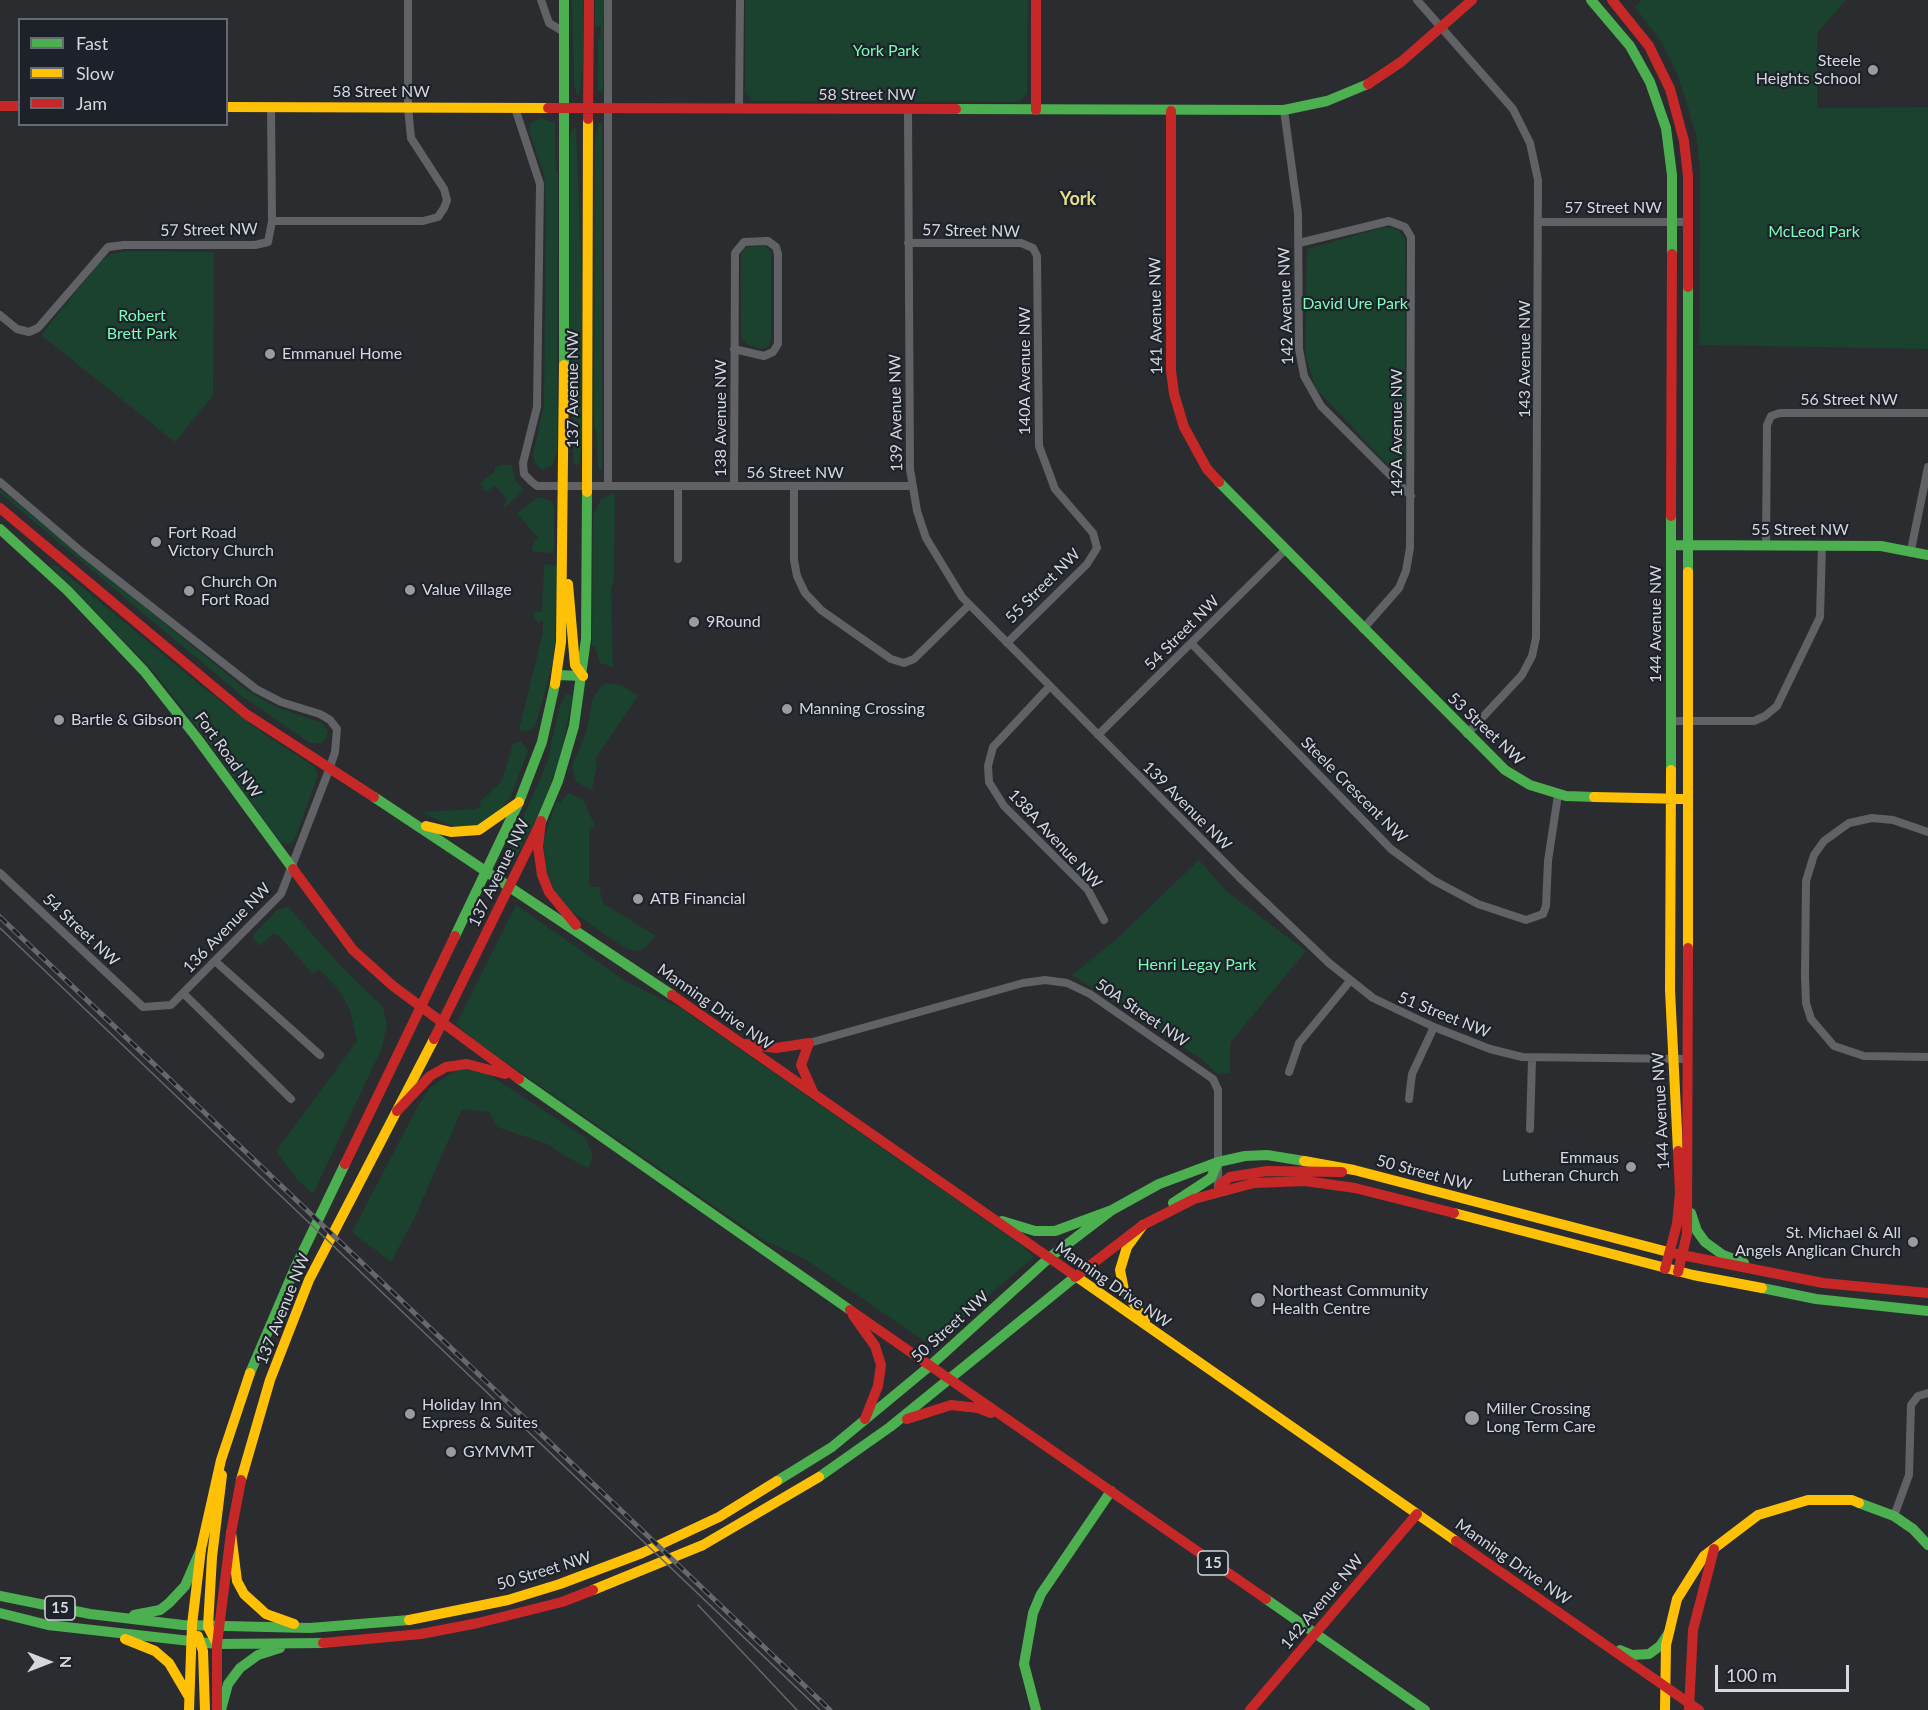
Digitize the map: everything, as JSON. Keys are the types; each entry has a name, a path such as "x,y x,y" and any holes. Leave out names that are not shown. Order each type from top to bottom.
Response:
{"main road":[{"name":"137 Avenue NW","path":"189,1710 196,1641 192,1625 201,1549 221,1460 250,1373 295,1268 488,871 519,802 542,742 557,675 562,628 564,539 564,0"},
{"name":"137 Avenue NW","path":"219,1710 218,1644 214,1627 243,1469 270,1380 309,1280 442,1024 542,821 570,744 583,676 586,639 588,0"},
{"path":"1036,0 1036,110"},
{"name":"58 Street NW","path":"228,107 1284,110 1327,101 1364,87 1393,69 1472,0"},
{"name":"144 Avenue NW","path":"1591,0 1630,46 1650,82 1660,110 1671,159 1670,799 1673,1059 1680,1193 1677,1224 1665,1269"},
{"name":"144 Avenue NW","path":"1612,0 1648,46 1674,102 1687,159 1688,1201 1687,1234 1678,1272"},
{"path":"0,106 18,106"},
{"name":"141 Avenue NW","path":"1171,111 1170,359 1174,394 1184,428 1207,469 1363,629"},
{"name":"Fort Road NW","path":"0,508 191,671 246,714 510,886"},
{"name":"Fort Road NW","path":"0,529 94,616 163,694 291,870 353,950 421,1007"},
{"path":"564,539 575,665 583,676"},
{"name":"55 Street NW","path":"1671,545 1881,546 1928,555"},
{"path":"37,562 49,549"},
{"name":"53 Street NW","path":"1363,629 1467,734 1514,776 1558,795 1587,798 1687,799"},
{"path":"557,675 583,676"},
{"path":"417,824 451,832 479,830 519,802"},
{"path":"542,821 539,860 549,892 591,941"},
{"name":"Manning Drive NW","path":"510,886 814,1094 1605,1644 1665,1686 1689,1707 1699,1710"},
{"path":"421,1007 518,1078 1111,1491 1041,1594 1033,1613 1024,1664 1036,1710"},
{"path":"741,1044 776,1048 809,1044 801,1065 814,1094"},
{"path":"397,1111 430,1076 452,1065 477,1066 518,1078"},
{"name":"50 Street NW","path":"0,1596 121,1617 214,1627 366,1626 430,1617 508,1599 603,1569 719,1517 822,1453 931,1365 1049,1258 1112,1210 1165,1181 1218,1162 1245,1156 1267,1155 1354,1170 1669,1253 1775,1275 1842,1285 1928,1293"},
{"path":"1155,1333 1127,1297 1120,1276 1124,1254 1146,1223 1210,1178 1218,1162"},
{"path":"1218,1191 1221,1184 1230,1178 1267,1171 1341,1172 1354,1170"},
{"name":"50 Street NW","path":"0,1612 48,1625 112,1634 218,1644 290,1644 393,1638 469,1625 562,1602 619,1582 731,1530 800,1490 890,1427 1075,1277 1146,1223 1179,1205 1218,1191 1270,1181 1305,1181 1341,1185 1678,1272 1806,1297 1928,1311"},
{"path":"1688,1201 1694,1225 1705,1242 1735,1260 1775,1275"},
{"path":"990,1217 1035,1231 1055,1231 1112,1210"},
{"path":"848,1308 875,1346 881,1365 878,1386 865,1420"},
{"path":"890,1427 922,1412 951,1405 978,1408 1012,1422"},
{"path":"214,1627 212,1557 222,1489 221,1460"},
{"name":"15","path":"1111,1491 1315,1634"},
{"path":"1665,1710 1668,1634 1684,1585 1697,1564 1758,1515 1795,1502 1820,1498 1844,1499 1871,1506 1894,1516 1913,1529 1928,1545"},
{"name":"142 Avenue NW","path":"1250,1710 1417,1514"},
{"path":"231,1533 237,1581 244,1594 266,1614 310,1628"},
{"path":"121,1617 160,1610 170,1603 185,1586 201,1549"},
{"path":"1689,1707 1696,1617 1714,1550"},
{"path":"112,1634 155,1651 164,1658 174,1668 189,1697"},
{"path":"1315,1634 1425,1710"},
{"path":"1605,1644 1632,1655 1649,1654 1660,1646 1668,1634"},
{"path":"196,1641 205,1710"},
{"path":"219,1710 228,1684 243,1665 258,1655 290,1644"}],"street":[{"path":"408,0 408,107"},
{"path":"541,0 549,23 564,32"},
{"path":"608,0 608,485"},
{"path":"739,109 740,0"},
{"name":"143 Avenue NW","path":"1418,0 1504,97 1520,121 1536,169 1539,222 1536,638 1532,656 1522,675 1467,734"},
{"path":"271,107 272,221"},
{"name":"57 Street NW","path":"0,315 17,329 29,332 38,328 95,259 108,248 263,244 268,242 272,221 423,221 438,217 447,200 444,189 411,138 408,107"},
{"path":"515,108 540,184 537,407 523,463 524,474 537,486 564,485"},
{"name":"139 Avenue NW","path":"908,110 908,439 912,486 921,524 934,555 969,605 1239,877"},
{"name":"142 Avenue NW","path":"1284,110 1297,203 1299,349 1309,387 1321,406 1411,496"},
{"name":"142A Avenue NW","path":"1299,243 1383,222 1402,224 1410,233 1410,548 1403,580 1387,604 1363,629"},
{"name":"57 Street NW","path":"1539,222 1688,222"},
{"name":"138 Avenue NW","path":"734,349 764,356 772,352 778,344 778,254 776,247 768,241 744,242 735,253 734,349 734,486"},
{"name":"57 Street NW","path":"908,243 1021,243 1033,248"},
{"name":"140A Avenue NW","path":"1033,248 1038,260 1039,446 1054,489 1093,534 1097,548"},
{"name":"56 Street NW","path":"1766,545 1767,425 1771,416 1780,413 1928,413"},
{"path":"1911,550 1928,466"},
{"path":"0,482 83,553 256,689 330,720 336,729 336,740 329,770"},
{"name":"56 Street NW","path":"564,485 912,486"},
{"path":"678,486 678,559"},
{"path":"794,487 794,560 805,593 827,614 891,659 904,663 917,656 969,605"},
{"path":"1671,721 1754,721 1765,716 1776,706 1818,622 1822,600 1822,545"},
{"name":"55 Street NW","path":"1007,643 1088,564 1097,548"},
{"name":"54 Street NW","path":"1098,735 1285,550"},
{"name":"Steele Crescent NW","path":"1192,644 1390,849 1433,880 1478,904 1526,920 1543,914 1546,906 1548,861 1558,795"},
{"name":"138A Avenue NW","path":"1050,686 993,747 988,775 992,789 999,800 1088,890 1104,920"},
{"name":"136 Avenue NW","path":"143,1007 171,1005 281,894 329,770"},
{"path":"1928,832 1880,818 1857,820 1841,827 1824,841 1814,855 1805,889 1806,1003 1811,1019 1827,1040 1856,1055 1928,1057"},
{"name":"54 Street NW","path":"0,873 143,1007"},
{"name":"51 Street NW","path":"1239,877 1350,981 1386,1006 1434,1027 1490,1049 1532,1059 1687,1059"},
{"path":"215,961 320,1055"},
{"name":"50A Street NW","path":"809,1044 1023,983 1045,980 1067,983 1083,989 1207,1073 1216,1084 1218,1162"},
{"path":"1289,1072 1299,1043 1350,981"},
{"path":"184,994 291,1099"},
{"path":"1410,1099 1412,1074 1434,1027"},
{"path":"1530,1129 1532,1059"},
{"path":"1218,1162 1218,1191"},
{"path":"1894,1516 1909,1475 1911,1409 1916,1398 1928,1393"}],"green space":[{"path":"572,0 583,0 583,61 579,95 576,93 574,82"},
{"path":"595,0 604,0 603,92 598,90 598,39 600,39 601,27 595,26"},
{"name":"York Park","path":"745,0 1028,0 1027,93 1019,102 752,101 745,92"},
{"name":"McLeod Park","path":"1642,0 1846,0 1817,33 1817,108 1928,107 1928,349 1699,345 1700,169 1696,134 1678,76 1660,40 1635,7"},
{"path":"541,118 555,123 556,172 558,172 557,452 552,466 542,470 534,462 533,455 544,404 546,206 544,175 529,130 530,123"},
{"path":"602,122 602,470 598,470 596,428 594,428 595,139 599,123"},
{"path":"576,127 582,284 582,444 579,464 576,466 573,461 574,385 569,322 570,140 572,129"},
{"name":"David Ure Park","path":"1386,227 1398,230 1405,239 1405,459 1402,465 1395,468 1388,465 1316,389 1305,354 1307,249"},
{"path":"765,246 771,251 771,339 769,346 761,349 746,344 741,337 741,255 743,249 748,247"},
{"name":"Robert Brett Park","path":"129,251 214,252 213,395 175,442 41,335 100,262 110,254"},
{"path":"512,465 515,480 524,490 504,508 503,505 508,501 495,485 486,492 480,483 495,471 495,467"},
{"path":"0,489 247,690 276,707 322,723 328,732 326,739 321,743 310,743 243,697 0,493"},
{"path":"615,493 614,578 611,590 613,667 600,663 595,647 592,646 593,515 601,499"},
{"path":"538,497 551,501 554,506 554,551 551,553 532,551 533,543 538,538 517,513"},
{"path":"54,564 205,689 264,734 315,767 318,775 294,841 289,844 280,842 202,733 152,670 52,567"},
{"path":"544,564 557,566 553,662 535,727 526,731 519,730 543,632 543,620 538,623 534,612 542,612"},
{"path":"607,683 622,685 638,696 595,759 597,765 592,790 576,782 572,766 586,733 593,698 602,685"},
{"path":"566,694 573,696 559,762 538,816 510,868 503,863 547,763 559,708"},
{"path":"521,741 528,751 511,796 501,810 482,825 458,829 421,812 477,809 481,805 480,802 501,782 513,744"},
{"path":"568,793 583,799 595,826 589,828 589,887 599,887 603,903 656,936 642,950 634,951 623,947 570,910 553,888 545,869 544,839 556,802 560,803"},
{"name":"Henri Legay Park","path":"1199,860 1226,891 1306,951 1230,1043 1230,1073 1218,1074 1201,1059 1072,975 1112,943"},
{"path":"516,905 627,982 682,1009 1020,1244 1034,1257 930,1345 805,1259 765,1241 478,1043 456,1024"},
{"path":"288,907 342,967 383,1007 387,1024 382,1048 313,1194 297,1180 276,1151 357,1041 350,1010 339,990 319,969 313,974 278,935 272,934 261,946 255,941 253,935 278,909"},
{"path":"459,1068 488,1074 586,1138 593,1158 588,1168 548,1144 497,1127 489,1112 462,1109 415,1217 391,1262 352,1232 419,1104 430,1088"}],"tram line":[{"path":"0,928 820,1710"},
{"path":"698,1605 797,1710"}],"railway":[{"path":"0,917 830,1710"}],"traffic: fast":[{"path":"564,0 564,365"},
{"path":"1591,0 1630,46 1650,82 1666,128 1672,175 1672,254"},
{"path":"956,109 1284,110 1327,101 1368,84"},
{"path":"1688,287 1688,572"},
{"path":"1219,482 1505,770 1530,785 1566,796 1594,797"},
{"path":"540,824 558,781 574,726 586,639 587,492"},
{"path":"1671,516 1671,770"},
{"path":"0,529 67,590 144,671 197,738 293,869"},
{"path":"1671,545 1881,546 1928,555"},
{"path":"557,675 583,676"},
{"path":"455,936 519,802 542,742 555,684"},
{"path":"374,797 672,995"},
{"path":"519,1079 850,1310"},
{"path":"1049,1258 1112,1210 1159,1184 1218,1162 1245,1156 1267,1155 1304,1161"},
{"path":"1173,1203 1211,1178 1218,1162"},
{"path":"250,1373 295,1268 345,1164"},
{"path":"1002,1221 1035,1231 1055,1231 1112,1210"},
{"path":"1691,1213 1697,1231 1705,1242 1723,1255 1744,1263"},
{"path":"777,1481 832,1447 931,1365 1049,1258"},
{"path":"819,1477 890,1427 1075,1277"},
{"path":"1762,1288 1816,1299 1928,1311"},
{"path":"1036,1710 1024,1664 1033,1613 1041,1594 1111,1491"},
{"path":"1859,1503 1894,1516 1913,1529 1928,1545"},
{"path":"134,1615 160,1610 169,1603 185,1586 201,1549"},
{"path":"0,1596 90,1614 183,1625 310,1628 409,1620"},
{"path":"1266,1599 1425,1710"},
{"path":"0,1613 48,1625 217,1644 323,1643"},
{"path":"1620,1650 1632,1655 1649,1654 1660,1646 1668,1634"},
{"path":"221,1710 228,1684 240,1668 258,1655 280,1648"}],"traffic: slow":[{"path":"228,107 548,108"},
{"path":"587,492 588,119"},
{"path":"555,684 561,642 564,365"},
{"path":"1688,572 1688,948"},
{"path":"568,584 575,665 583,676"},
{"path":"1671,770 1670,990 1678,1151"},
{"path":"1594,797 1687,799"},
{"path":"426,826 451,832 479,830 519,802"},
{"path":"241,1480 270,1380 309,1280 434,1039"},
{"path":"1304,1161 1354,1170 1672,1253"},
{"path":"1454,1213 1693,1275 1762,1288"},
{"path":"1143,1225 1127,1247 1120,1270 1124,1290 1145,1320"},
{"path":"1074,1275 1456,1541"},
{"path":"189,1710 192,1625 201,1549 221,1460 250,1373"},
{"path":"217,1644 208,1627 212,1557 222,1475"},
{"path":"593,1590 703,1545 819,1477"},
{"path":"409,1620 508,1600 560,1584 642,1553 719,1517 777,1481"},
{"path":"1665,1710 1666,1645 1677,1599 1704,1556 1758,1515 1808,1500 1852,1500 1859,1503"},
{"path":"231,1533 237,1581 244,1594 266,1614 294,1624"},
{"path":"198,1636 203,1651 205,1710"},
{"path":"125,1639 155,1651 169,1663 189,1697"}],"traffic: jam":[{"path":"588,119 589,0"},
{"path":"1036,0 1036,110"},
{"path":"1368,84 1401,62 1472,0"},
{"path":"1612,0 1649,46 1670,89 1684,141 1688,176 1688,287"},
{"path":"0,106 18,106"},
{"path":"548,108 956,109"},
{"path":"1171,111 1171,371 1174,394 1184,427 1207,469 1219,482"},
{"path":"1671,516 1672,254"},
{"path":"0,508 246,714 374,797"},
{"path":"541,821 538,847 542,875 549,892 576,925"},
{"path":"434,1039 540,824"},
{"path":"293,869 353,950 393,986 519,1079"},
{"path":"345,1164 455,936"},
{"path":"1678,1272 1687,1234 1688,948"},
{"path":"672,995 1074,1275"},
{"path":"746,1044 776,1048 809,1043 801,1065 813,1092"},
{"path":"397,1111 430,1076 446,1067 467,1064 505,1074"},
{"path":"1665,1269 1677,1224 1680,1193 1678,1151"},
{"path":"1218,1191 1221,1184 1230,1177 1267,1171 1342,1172"},
{"path":"1075,1277 1143,1225 1194,1199 1254,1183 1305,1181 1355,1188 1454,1213"},
{"path":"1672,1253 1823,1283 1928,1293"},
{"path":"850,1310 1266,1599"},
{"path":"853,1315 875,1346 881,1365 878,1386 865,1419"},
{"path":"907,1419 951,1405 978,1408 991,1413"},
{"path":"217,1710 217,1644 231,1533 241,1480"},
{"path":"1250,1710 1417,1514"},
{"path":"1456,1541 1699,1710"},
{"path":"1689,1708 1693,1630 1714,1549"},
{"path":"323,1643 421,1634 478,1623 562,1602 593,1590"}],"place":[{"name":"Steele Heights School","path":"1873,70"},
{"name":"Emmanuel Home","path":"270,354"},
{"name":"Fort Road Victory Church","path":"156,542"},
{"name":"Value Village","path":"410,590"},
{"name":"Church On Fort Road","path":"189,591"},
{"name":"9Round","path":"694,622"},
{"name":"Manning Crossing","path":"787,709"},
{"name":"Bartle & Gibson","path":"59,720"},
{"name":"ATB Financial","path":"638,899"},
{"name":"Emmaus Lutheran Church","path":"1631,1167"},
{"name":"St. Michael & All Angels Anglican Church","path":"1913,1242"},
{"name":"Northeast Community Health Centre","path":"1258,1300"},
{"name":"Holiday Inn Express & Suites","path":"410,1414"},
{"name":"Miller Crossing Long Term Care","path":"1472,1418"},
{"name":"GYMVMT","path":"451,1452"}],"district":[{"name":"York","path":"1078,199"}]}
